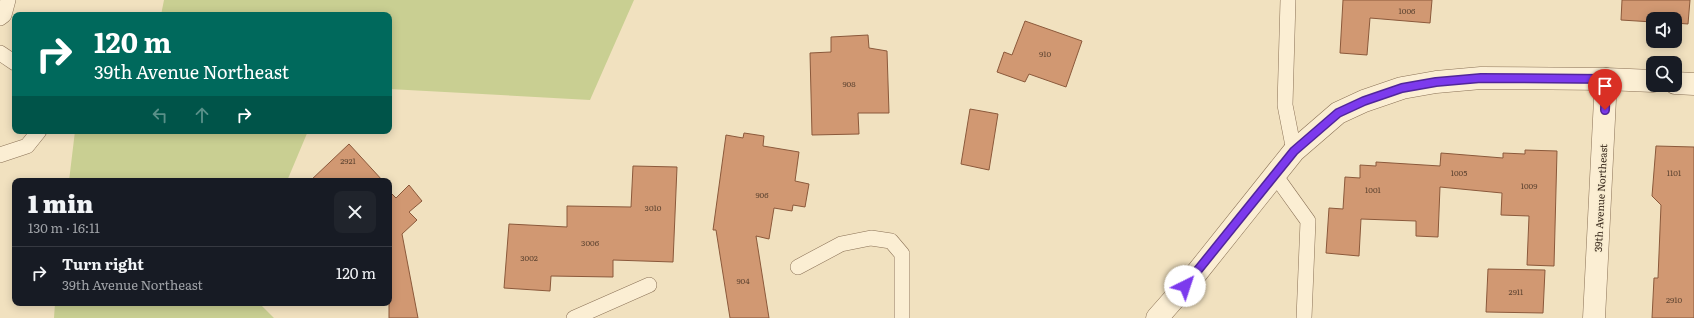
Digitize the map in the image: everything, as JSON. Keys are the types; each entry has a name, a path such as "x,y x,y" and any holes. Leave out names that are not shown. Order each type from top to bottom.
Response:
{"street":[{"path":"1157,318 1195,275 1294,151 1338,113 1364,101 1402,88 1436,82 1481,78 1646,81"},
{"name":"39th Avenue Northeast","path":"1594,318 1606,79"},
{"path":"1682,83 1694,84"}],"lane":[{"path":"0,18 4,14 8,0"},
{"path":"1288,0 1285,105 1294,151"},
{"path":"0,53 12,61"},
{"path":"0,155 27,146 37,134"},
{"path":"1275,175 1308,221 1304,318"},
{"path":"798,266 841,244 871,238 891,241 902,254 902,318"},
{"path":"574,318 649,285"}],"green space":[{"path":"164,0 634,0 590,100 392,89 392,12 162,12"},
{"path":"75,134 307,134 288,178 69,178"},
{"path":"55,306 262,306 274,318 54,318"}],"building":[{"path":"1343,0 1432,0 1430,23 1370,18 1367,55 1340,53"},
{"path":"1622,0 1690,0 1688,24 1682,24 1682,12 1646,12 1646,22 1621,20"},
{"path":"1025,21 1082,41 1066,87 1029,74 1025,82 997,72 1004,52 1012,55"},
{"path":"868,35 869,48 887,51 889,113 858,113 859,134 812,135 810,53 831,52 831,37"},
{"path":"970,109 998,114 989,170 961,164"},
{"path":"744,133 764,136 763,146 799,152 795,181 809,184 805,207 793,205 792,211 774,208 769,239 756,236 769,318 730,318 716,230 713,230 726,135 743,138"},
{"path":"349,144 380,178 313,178"},
{"path":"1656,146 1694,147 1694,318 1652,318 1654,278 1658,278 1661,205 1652,196"},
{"path":"1525,150 1557,151 1554,266 1527,265 1529,216 1501,215 1502,193 1440,187 1438,237 1416,236 1416,221 1361,219 1359,256 1326,253 1329,208 1343,209 1345,177 1360,178 1360,165 1376,166 1376,162 1440,166 1441,153 1503,158 1503,153 1525,154"},
{"path":"633,166 677,167 673,262 613,260 613,277 551,276 550,291 504,288 509,224 567,227 567,206 631,207"},
{"path":"409,185 422,201 409,212 417,220 402,234 418,318 389,318 389,306 392,306 392,194 396,198"},
{"path":"1488,269 1545,270 1543,313 1486,312"}],"route":[{"path":"1185,286 1294,151 1338,113 1364,101 1402,88 1436,82 1481,78 1606,79 1605,110"}]}
